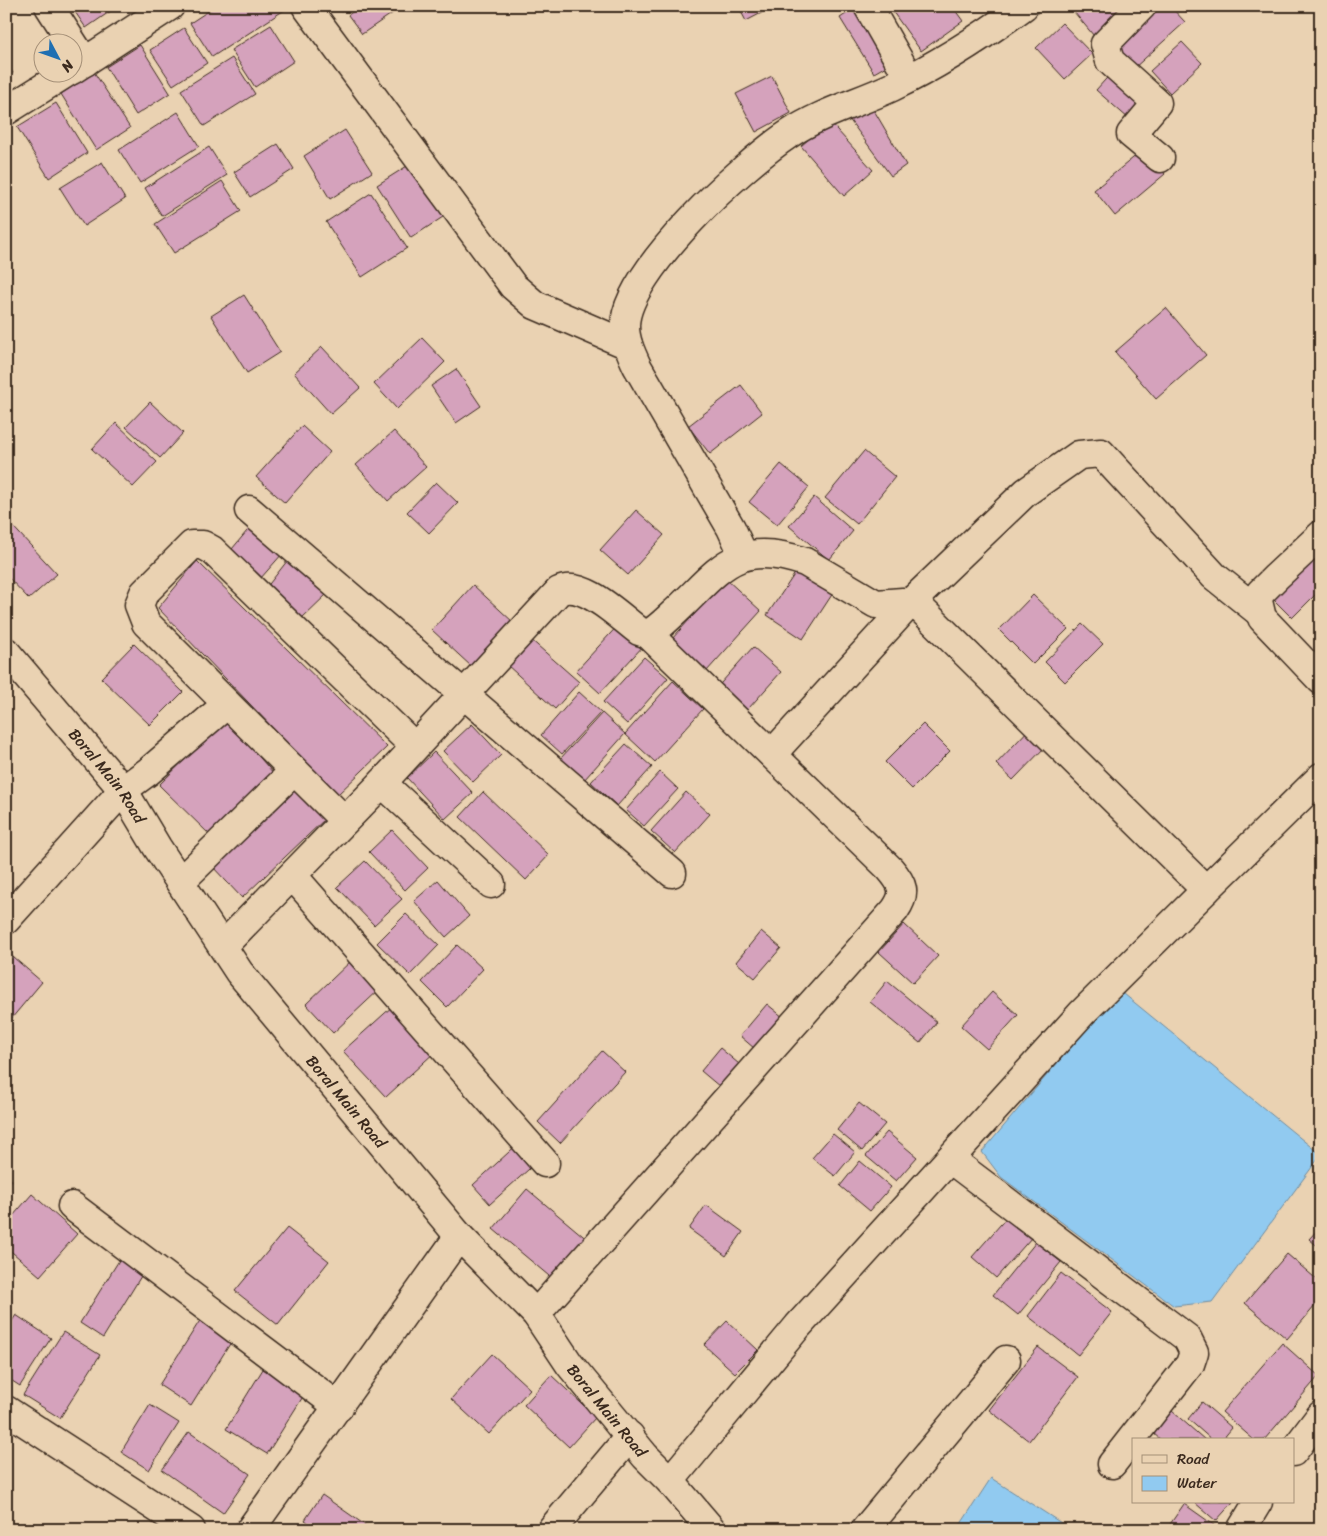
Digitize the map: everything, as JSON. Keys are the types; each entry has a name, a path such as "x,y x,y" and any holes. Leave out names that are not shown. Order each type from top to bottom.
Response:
{"street":[{"path":"49,6 60,32"},
{"path":"82,63 170,6"},
{"path":"306,6 513,286 536,305 628,345"},
{"path":"868,6 909,78"},
{"path":"744,556 731,528 637,366 628,345 625,325 630,306 648,271 673,240 732,181 790,132 909,78 960,50 1024,6"},
{"path":"1142,6 1106,44 1110,61 1157,103 1131,134 1160,158"},
{"path":"6,111 53,82"},
{"path":"772,754 910,603 1026,492 1079,455 1101,453 1214,576 1259,612 1321,680"},
{"path":"249,510 672,873"},
{"path":"1259,612 1258,601 1260,593 1321,535"},
{"path":"344,820 146,623 139,605 144,593 192,545 203,545 212,550 414,746"},
{"path":"648,634 665,621 717,570 731,560 744,556 768,554 794,558 805,562 876,604 910,603 918,608 1206,890"},
{"path":"223,946 382,783 552,596 563,589 574,588 586,592 639,631 648,634 900,880 903,887 901,901 536,1314"},
{"name":"Boral Main Road","path":"6,652 123,790 239,972 459,1236 536,1314 570,1365 645,1456 670,1480 712,1530"},
{"path":"6,920 123,790 149,771 227,704"},
{"path":"180,882 294,771"},
{"path":"670,1480 798,1326 1082,1012 1321,777"},
{"path":"382,783 492,884"},
{"path":"293,876 545,1163"},
{"path":"950,1159 1187,1338 1194,1352 1190,1364 1132,1438"},
{"path":"72,1206 338,1407"},
{"path":"250,1530 459,1236"},
{"path":"865,1530 1006,1360"},
{"path":"6,1410 191,1530"},
{"path":"1294,1451 1321,1415"},
{"path":"552,1530 630,1436"},
{"path":"1112,1464 1132,1438"},
{"path":"1241,1530 1257,1504"}],"water":[{"path":"1124,994 1321,1155 1212,1302 1174,1306 1001,1177 982,1152 1112,998"},
{"path":"991,1478 1072,1530 957,1530"}],"building":[{"path":"71,6 118,6 86,28"},
{"path":"216,6 284,6 286,9 212,57 190,23"},
{"path":"337,6 350,6 341,12"},
{"path":"361,6 403,6 362,34 348,15"},
{"path":"738,6 775,6 746,21"},
{"path":"858,6 893,62 874,73 840,18"},
{"path":"892,6 952,6 963,21 921,51 890,8"},
{"path":"1069,6 1131,6 1094,36"},
{"path":"1162,6 1170,6 1185,22 1133,69 1114,48"},
{"path":"1062,23 1092,54 1065,79 1036,48"},
{"path":"271,25 294,61 255,87 231,50"},
{"path":"184,28 207,63 173,85 150,50"},
{"path":"1182,42 1202,63 1170,93 1150,71"},
{"path":"140,45 170,93 136,115 106,67"},
{"path":"232,58 255,94 204,126 181,90"},
{"path":"6,64 13,73 6,77"},
{"path":"1114,70 1147,99 1129,119 1096,90"},
{"path":"94,72 130,128 96,150 61,94 82,82 82,80"},
{"path":"772,76 791,113 756,132 736,94"},
{"path":"56,103 87,153 49,178 17,127"},
{"path":"872,107 906,165 891,176 849,119"},
{"path":"178,112 199,146 140,183 119,150"},
{"path":"829,121 873,170 844,196 801,146"},
{"path":"345,130 372,172 330,199 304,156"},
{"path":"278,144 294,169 250,197 234,172"},
{"path":"209,147 227,175 162,216 145,188"},
{"path":"1144,149 1165,174 1115,216 1094,190"},
{"path":"415,161 449,213 411,238 377,185"},
{"path":"102,162 125,199 84,226 60,188"},
{"path":"222,181 241,211 174,253 155,224"},
{"path":"371,193 407,248 362,277 326,222"},
{"path":"244,295 280,352 247,373 211,316"},
{"path":"1166,308 1206,355 1156,399 1115,352"},
{"path":"422,338 445,362 397,409 374,384"},
{"path":"322,347 360,388 331,414 294,373"},
{"path":"456,369 481,406 456,423 431,386"},
{"path":"741,385 762,413 710,454 688,426"},
{"path":"150,402 183,433 160,458 126,427"},
{"path":"116,423 157,462 133,487 92,449"},
{"path":"302,426 330,452 285,503 256,477"},
{"path":"394,431 426,467 388,501 356,465"},
{"path":"864,451 895,477 857,524 825,498"},
{"path":"781,464 809,487 777,525 749,502"},
{"path":"436,482 458,503 429,533 407,512"},
{"path":"814,497 853,531 829,560 789,526"},
{"path":"636,510 664,535 628,575 600,550"},
{"path":"6,519 57,574 29,599 6,575"},
{"path":"252,525 283,553 260,579 232,549"},
{"path":"291,556 328,593 301,619 266,588"},
{"path":"1313,560 1321,567 1321,589 1292,618 1274,600"},
{"path":"197,561 387,747 337,795 158,608"},
{"path":"802,563 837,587 803,639 767,615"},
{"path":"726,579 761,611 706,672 671,640"},
{"path":"473,585 513,622 472,667 432,630"},
{"path":"1033,595 1068,629 1033,664 999,630"},
{"path":"621,622 645,644 600,693 576,671"},
{"path":"1082,624 1103,644 1065,682 1045,662"},
{"path":"529,638 579,682 555,709 506,664"},
{"path":"134,644 183,692 150,725 101,678"},
{"path":"753,647 781,672 741,717 713,692"},
{"path":"644,657 668,678 627,724 603,702"},
{"path":"673,681 703,709 655,762 625,734"},
{"path":"579,692 601,712 562,754 541,735"},
{"path":"602,713 625,734 584,780 560,759"},
{"path":"226,719 275,775 212,837 159,785"},
{"path":"472,724 501,755 473,782 443,751"},
{"path":"923,724 950,751 912,789 885,762"},
{"path":"1033,725 1050,742 1013,780 996,764"},
{"path":"626,744 652,767 617,806 591,782"},
{"path":"434,752 473,793 445,819 407,778"},
{"path":"660,772 678,789 644,826 626,810"},
{"path":"295,785 326,818 242,898 211,865"},
{"path":"483,792 549,855 526,880 460,817"},
{"path":"686,792 710,814 675,853 651,831"},
{"path":"392,830 428,868 405,890 369,852"},
{"path":"365,861 402,899 374,925 337,887"},
{"path":"438,880 469,916 446,937 414,901"},
{"path":"406,914 439,945 410,975 377,943"},
{"path":"904,924 938,956 913,983 879,952"},
{"path":"761,931 781,948 755,978 736,962"},
{"path":"457,945 483,969 447,1007 422,982"},
{"path":"6,951 42,982 6,1025"},
{"path":"354,958 382,987 333,1033 306,1004"},
{"path":"887,981 937,1022 920,1043 870,1002"},
{"path":"992,992 1018,1015 987,1049 961,1026"},
{"path":"767,1004 789,1022 762,1055 740,1036"},
{"path":"394,1005 436,1051 386,1097 343,1051"},
{"path":"720,1048 745,1069 726,1092 701,1071"},
{"path":"602,1051 625,1072 560,1143 538,1122"},
{"path":"859,1103 885,1124 862,1151 837,1130"},
{"path":"887,1132 917,1157 896,1181 866,1156"},
{"path":"833,1134 855,1152 835,1176 812,1158"},
{"path":"521,1141 538,1161 490,1204 473,1185"},
{"path":"860,1161 891,1187 870,1211 840,1186"},
{"path":"6,1176 12,1180 6,1188"},
{"path":"527,1189 589,1241 555,1281 493,1229"},
{"path":"32,1194 77,1234 40,1276 6,1247 6,1224"},
{"path":"706,1205 743,1232 726,1256 689,1229"},
{"path":"1008,1216 1032,1237 996,1278 972,1257"},
{"path":"1321,1226 1321,1249 1309,1239"},
{"path":"287,1228 329,1261 278,1325 235,1291"},
{"path":"1036,1242 1061,1262 1018,1315 993,1295"},
{"path":"123,1254 146,1268 103,1338 80,1323"},
{"path":"1287,1254 1321,1283 1321,1299 1287,1339 1245,1303"},
{"path":"1061,1273 1112,1312 1078,1355 1028,1316"},
{"path":"206,1311 238,1331 191,1406 159,1385"},
{"path":"16,1315 51,1338 20,1386 6,1377 6,1330"},
{"path":"727,1321 758,1350 735,1373 704,1345"},
{"path":"63,1332 100,1355 60,1418 23,1395"},
{"path":"1282,1343 1319,1376 1266,1438 1252,1438 1222,1412"},
{"path":"1038,1347 1078,1377 1029,1441 989,1410"},
{"path":"492,1354 530,1389 489,1434 451,1399"},
{"path":"263,1369 304,1395 267,1454 226,1429"},
{"path":"551,1375 596,1417 569,1447 524,1405"},
{"path":"1202,1402 1232,1428 1224,1438 1210,1438 1188,1419"},
{"path":"150,1405 179,1423 149,1470 121,1452"},
{"path":"1172,1411 1203,1438 1159,1438 1153,1433"},
{"path":"189,1432 250,1474 223,1513 162,1470"},
{"path":"322,1495 372,1530 318,1530 305,1520"},
{"path":"1184,1504 1218,1528 1217,1530 1166,1530"},
{"path":"1196,1504 1231,1504 1216,1521"}]}
